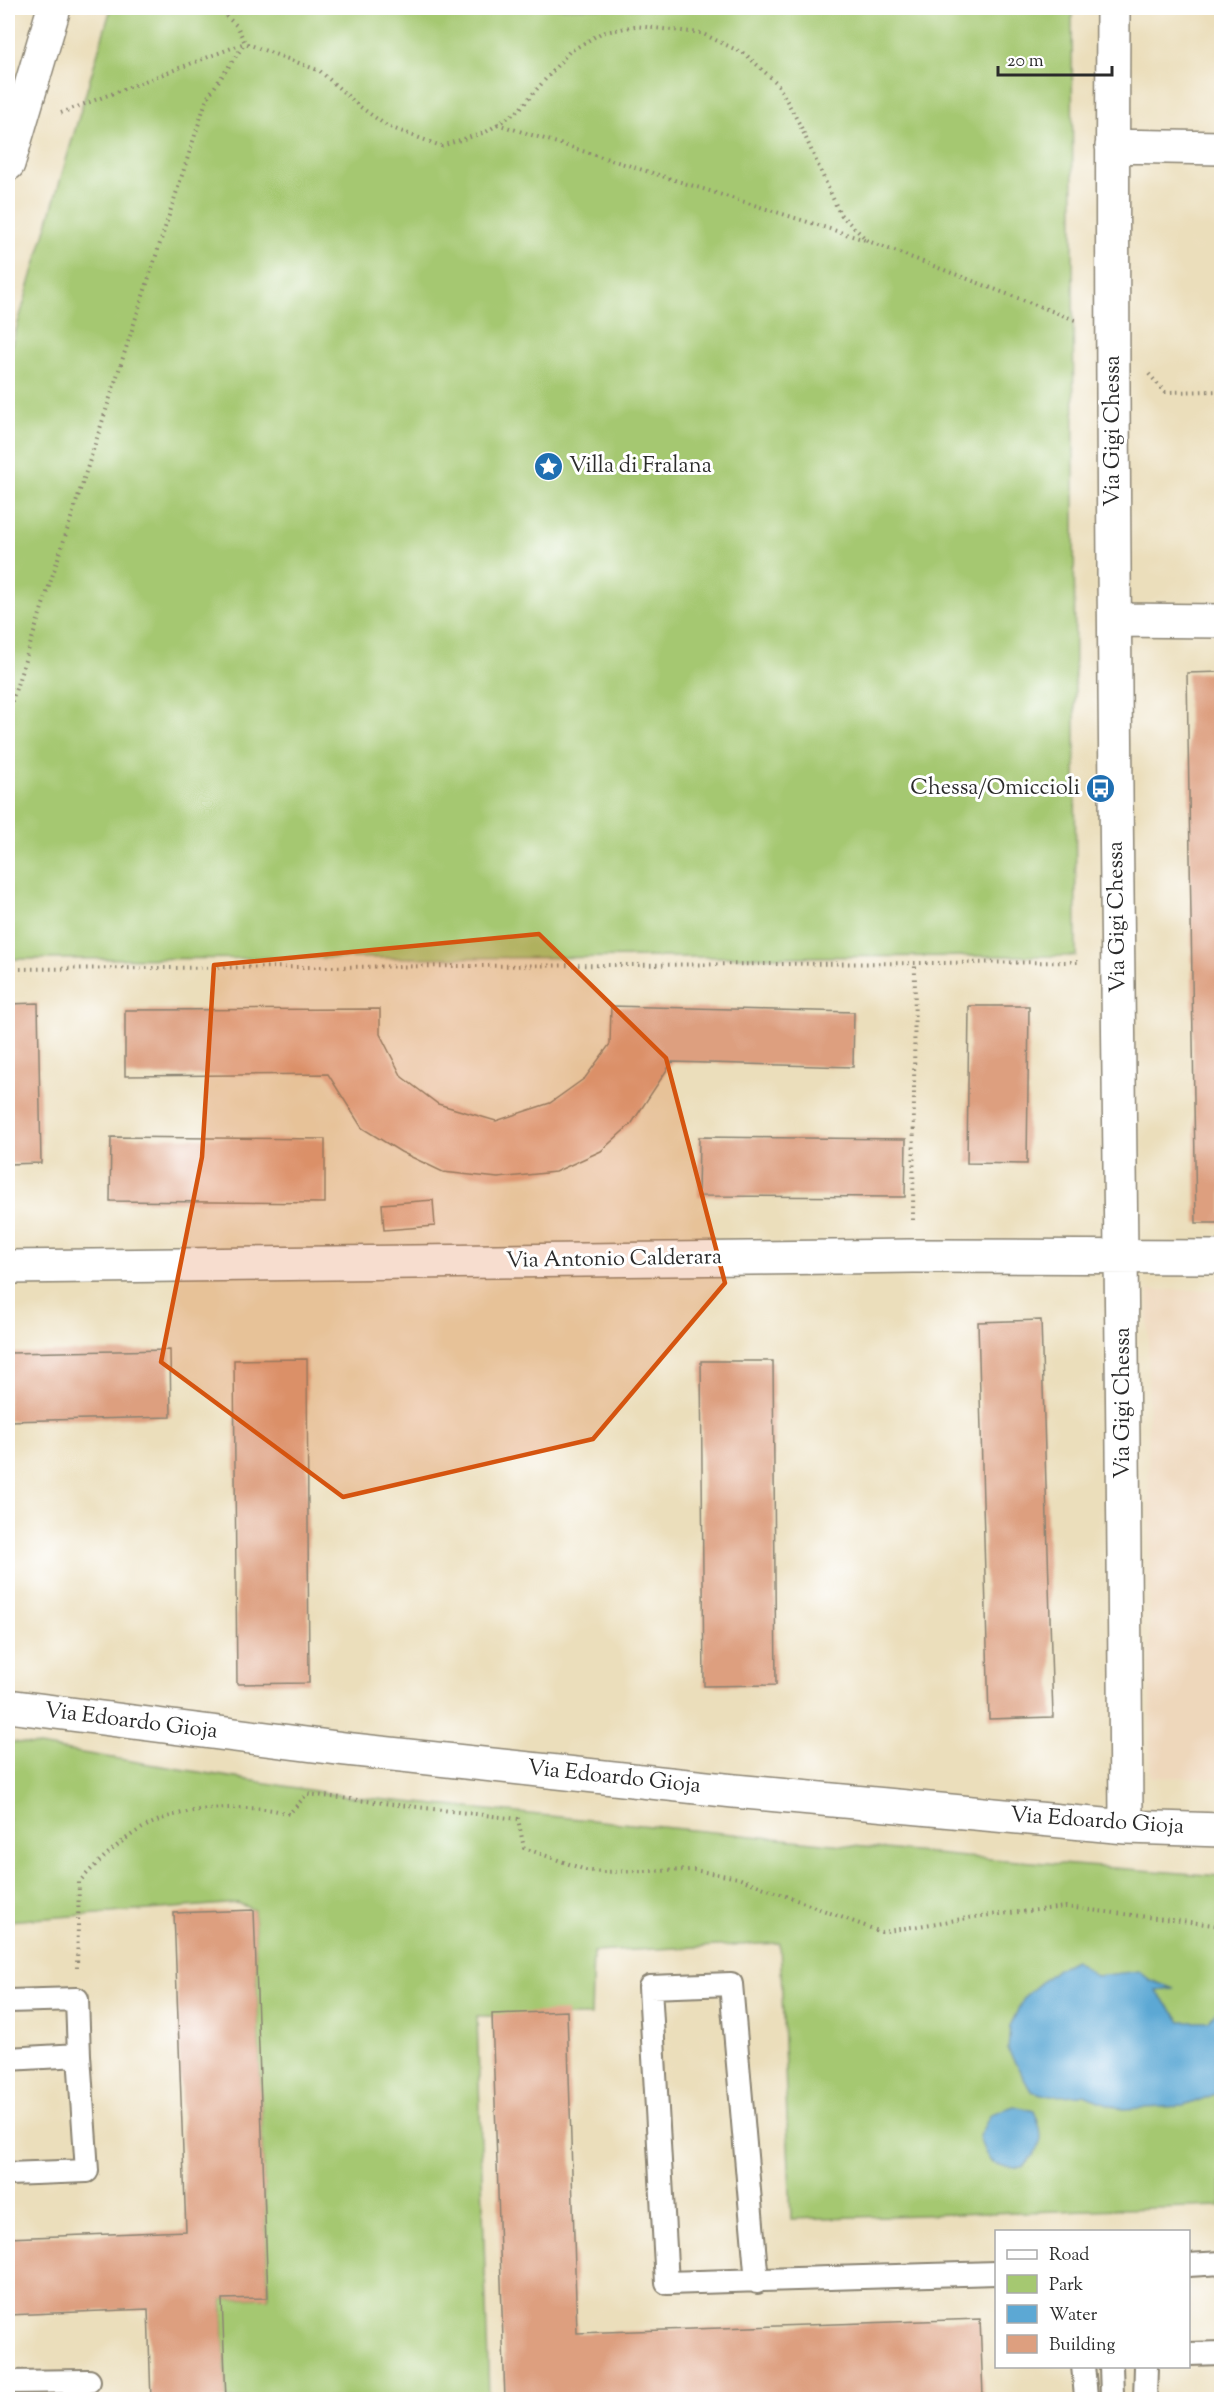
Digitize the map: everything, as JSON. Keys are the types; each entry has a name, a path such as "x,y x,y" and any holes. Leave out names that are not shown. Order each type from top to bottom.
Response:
{"street":[{"path":"8,164 18,129 20,75 54,8"},
{"name":"Via Gigi Chessa","path":"1113,8 1115,620 1123,1257 1126,1827"},
{"path":"1112,146 1221,148"},
{"path":"1115,620 1221,621"},
{"name":"Via Antonio Calderara","path":"8,1267 913,1256 1221,1257"},
{"name":"Via Edoardo Gioja","path":"8,1706 345,1749 699,1787 1126,1827 1221,1830"}],"lane":[{"path":"756,2282 731,1984 650,1988 667,2283 756,2282 995,2272"},
{"path":"8,2001 77,1999 87,2171 8,2174"},
{"path":"8,2059 80,2055"},
{"path":"1190,2265 1221,2263"},
{"path":"1190,2354 1221,2353"},
{"path":"1083,2368 1086,2396"},
{"path":"1111,2368 1112,2395"},
{"path":"1145,2400 1146,2368"},
{"path":"8,2382 89,2381"}],"path":[{"path":"217,8 237,26 245,43"},
{"path":"18,129 245,43 320,71 359,106 387,126 441,146 486,132 518,111 569,52 601,33 635,26 701,33 745,54 777,82 800,125 840,214 868,241"},
{"path":"8,713 207,98 245,43"},
{"path":"497,124 868,241 1114,335 1165,392 1221,391"},
{"path":"8,969 1118,962"},
{"path":"913,1256 915,963"},
{"path":"77,1999 76,1911 79,1882 99,1861 139,1830 165,1816 203,1808 271,1808 289,1814 307,1794 518,1819 524,1848 586,1869 602,1872 694,1870 738,1878 881,1932 981,1916 1066,1907 1221,1926"}],"highlighted area":[{"path":"539,934 666,1058 725,1283 593,1439 343,1497 161,1362 202,1157 214,965"}],"shaded area":[{"path":"1148,1290 1221,1290 1221,1778 1150,1777"}],"green space":[{"path":"111,8 1072,8 1076,956 8,959 8,357"},
{"path":"8,1741 346,1796 965,1857 1221,1876 1221,2206 791,2219 780,1943 593,1952 591,2016 477,2016 489,2399 226,2399 222,2299 268,2298 254,1910 238,1903 8,1921"}],"water":[{"path":"1075,1960 1096,1976 1139,1971 1150,1980 1174,1989 1156,1991 1181,2021 1209,2021 1221,2004 1221,2092 1184,2106 1122,2109 1083,2095 1051,2096 1031,2091 1008,2050 1010,2026 1025,1996 1057,1969"},
{"path":"1014,2106 1034,2111 1041,2136 1035,2153 1023,2167 1005,2167 989,2158 979,2136 991,2114"}],"building":[{"path":"1222,672 1222,1223 1196,1223 1187,673"},
{"path":"38,1003 41,1163 8,1164 8,1004"},
{"path":"611,1006 854,1012 853,1067 672,1062 632,1123 601,1151 555,1172 498,1178 443,1172 401,1152 362,1128 328,1074 125,1076 125,1010 380,1009 380,1034 402,1077 438,1104 496,1121 550,1103 585,1078 610,1044"},
{"path":"969,1006 1029,1006 1027,1164 967,1163"},
{"path":"111,1137 325,1139 325,1203 110,1201"},
{"path":"699,1137 906,1139 905,1197 698,1196"},
{"path":"433,1200 435,1226 384,1230 382,1204"},
{"path":"1041,1320 1053,1717 989,1719 978,1322"},
{"path":"170,1350 171,1417 8,1421 8,1353"},
{"path":"307,1359 309,1683 237,1684 234,1360"},
{"path":"701,1361 773,1361 776,1685 704,1686"},
{"path":"254,1910 268,2298 222,2299 226,2400 151,2400 148,2309 8,2315 8,2238 186,2231 174,1913"},
{"path":"567,2011 577,2333 980,2319 983,2396 867,2400 505,2400 492,2014"}],"place":[{"name":"Villa di Fralana","path":"548,467"},
{"name":"Chessa/Omiccioli","path":"1101,789"}]}
